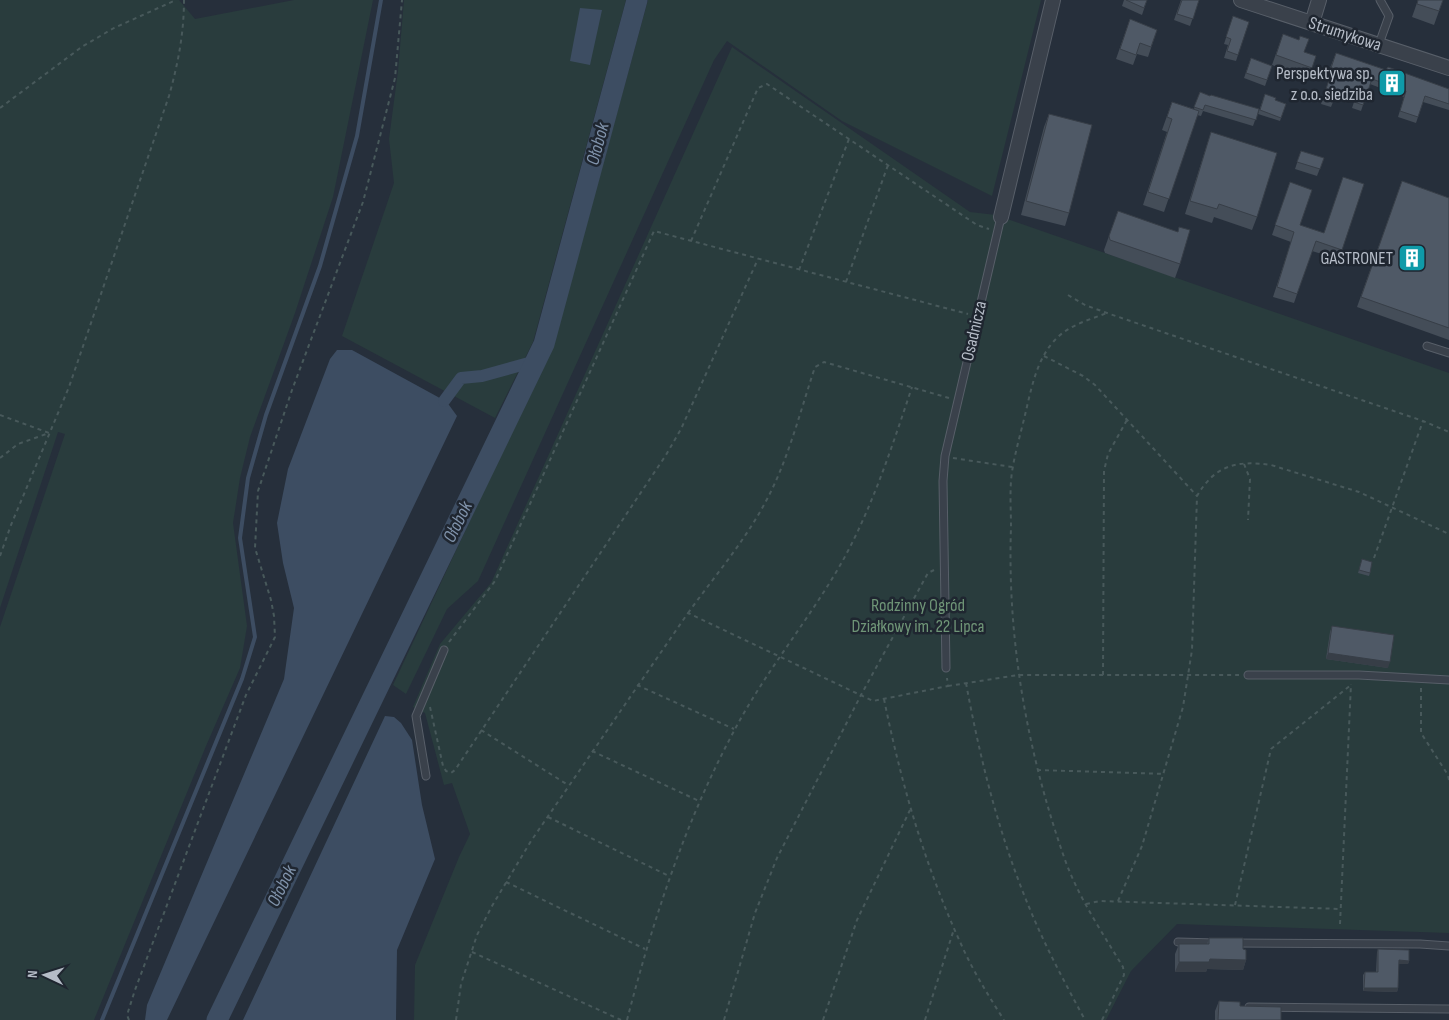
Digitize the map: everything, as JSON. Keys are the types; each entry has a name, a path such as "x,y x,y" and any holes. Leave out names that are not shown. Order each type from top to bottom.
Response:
{"street":[{"name":"Osadnicza","path":"1001,217 1053,0"},
{"name":"Strumykowa","path":"1241,0 1449,68"},
{"path":"1312,23 1319,0"}],"lane":[{"path":"1379,44 1389,16 1380,0"},
{"name":"Osadnicza","path":"946,668 944,456 1001,217"},
{"path":"1426,346 1449,353"},
{"path":"426,776 416,716 444,650"},
{"path":"1248,675 1359,675 1449,680"},
{"path":"1178,942 1420,944 1449,946"},
{"path":"1244,1007 1449,1009"}],"path":[{"path":"0,108 83,46 114,28 176,0"},
{"path":"0,556 69,387 169,96 178,65 184,0"},
{"path":"129,1020 127,1015 135,990 246,695 275,637 271,600 255,548 258,491 292,390 363,202 395,78 402,0"},
{"path":"691,241 758,88 767,84 977,225 997,232"},
{"path":"799,270 849,139"},
{"path":"846,282 888,165"},
{"path":"444,650 495,581 654,231 977,316"},
{"path":"422,703 430,707 443,766 446,771 451,773 482,730 676,438 758,259"},
{"path":"1068,295 1085,306 1423,421 1449,432"},
{"path":"1102,1020 1124,975 1123,967 1086,904 1065,858 1037,770 1018,675 1009,574 1012,468 1033,382 1044,356 1053,342 1064,332 1106,313"},
{"path":"1044,356 1083,376 1095,385 1197,496"},
{"path":"456,1020 462,984 477,935 492,906 568,786 688,613 752,526 766,502 779,472 815,367 824,362 958,401"},
{"path":"627,1020 646,949 670,877 699,801 734,729 780,656 821,597 843,560 890,454 912,387"},
{"path":"0,415 49,433"},
{"path":"1103,675 1104,471 1108,454 1127,420"},
{"path":"1374,558 1423,421"},
{"path":"0,458 18,444 49,433"},
{"path":"944,456 1012,468"},
{"path":"1118,901 1142,846 1184,707 1192,650 1197,496 1202,486 1224,468 1257,463 1271,465 1359,492 1449,534"},
{"path":"1244,464 1250,479 1248,520"},
{"path":"724,1020 756,913 777,858 861,695 928,573 944,566"},
{"path":"688,613 873,701 948,686 1018,675 1248,675"},
{"path":"946,668 948,686"},
{"path":"1235,905 1271,749 1352,684 1359,675"},
{"path":"1421,678 1421,733 1448,774 1449,780"},
{"path":"966,683 977,742 999,825 1028,907 1058,970 1085,1020"},
{"path":"1340,924 1352,684"},
{"path":"638,685 734,729"},
{"path":"884,699 895,755 934,880 961,945 1004,1020"},
{"path":"482,730 568,786"},
{"path":"592,751 699,801"},
{"path":"1037,770 1165,774"},
{"path":"823,1020 857,920 911,809"},
{"path":"548,817 670,877"},
{"path":"506,882 646,949"},
{"path":"1086,904 1100,901 1118,901 1341,909"},
{"path":"925,1020 954,929"},
{"path":"472,952 621,1020"}],"green space":[{"path":"0,0 179,0 195,19 294,0 373,0 333,197 295,313 250,437 240,478 233,523 247,626 240,668 206,746 94,1020 0,1020 0,627 65,434 58,432 0,608"},
{"path":"404,0 626,0 533,342 495,418 342,336 394,183 389,139 398,71"},
{"path":"648,0 1041,0 992,196 842,121 727,41 714,60 478,581 447,609 406,694 393,685 555,339"},
{"name":"Rodzinny Ogród Działkowy im. 22 Lipca","path":"732,47 970,212 996,215 1449,373 1449,933 1177,924 1131,971 1106,1020 414,1020 415,965 470,834 452,783 444,785 425,713 413,707 440,644 491,583"}],"water":[{"path":"580,8 602,10 590,65 570,61"},
{"path":"337,350 352,350 438,397 449,405 457,416 167,1020 145,1020 147,1005 284,679 294,608 283,563 277,523 288,469 330,359"},
{"path":"385,716 394,717 401,723 412,740 422,805 435,859 397,950 396,1020 243,1020"}],"building":[{"path":"1126,0 1147,0 1144,8"},
{"path":"1182,0 1199,0 1193,19 1177,14"},
{"path":"1418,0 1443,0 1439,11 1417,4"},
{"path":"1233,16 1249,22 1238,55 1227,51 1231,39 1226,37"},
{"path":"1130,19 1157,30 1151,47 1140,43 1136,55 1120,49"},
{"path":"1283,34 1299,40 1300,36 1309,39 1304,52 1316,56 1312,68 1276,55"},
{"path":"1336,53 1386,70 1388,67 1449,89 1449,104 1425,96 1418,117 1400,111 1406,91 1372,79 1363,105 1354,102 1356,97 1337,91 1334,102 1323,98"},
{"path":"1251,58 1272,66 1267,80 1246,73"},
{"path":"1200,92 1259,109 1256,120 1205,105 1203,110 1194,107"},
{"path":"1265,94 1286,104 1281,118 1260,110"},
{"path":"1172,102 1199,111 1169,199 1148,192 1172,119 1167,117"},
{"path":"1049,114 1092,125 1069,213 1026,201"},
{"path":"1211,132 1277,153 1257,217 1219,204 1217,209 1190,201"},
{"path":"1301,151 1324,158 1320,169 1297,162"},
{"path":"1343,177 1364,184 1342,250 1316,241 1297,294 1277,287 1294,232 1275,225 1290,182 1312,190 1300,225 1324,233"},
{"name":"GASTRONET","path":"1402,181 1449,198 1449,328 1361,297"},
{"path":"1118,211 1178,232 1179,227 1190,230 1180,264 1110,240 1109,236"},
{"path":"1362,559 1372,562 1370,573 1359,570"},
{"path":"1332,626 1394,635 1390,662 1328,653"},
{"path":"1209,938 1243,938 1246,960 1210,959 1209,962 1179,962 1179,944 1209,944"},
{"path":"1378,949 1409,950 1409,961 1399,960 1398,988 1364,988 1365,972 1378,972"},
{"path":"1219,1001 1240,1002 1240,1006 1281,1007 1281,1020 1218,1020"}],"waterway":[{"path":"102,1020 242,679 255,637 240,538 248,478 266,415 320,266 357,136 381,0"},
{"name":"Ołobok","path":"217,1020 544,344 637,0"},
{"path":"444,401 461,378 482,376 536,361"}],"place":[{"name":"Perspektywa sp. z o.o. siedziba","path":"1392,83"},
{"name":"GASTRONET","path":"1412,258"}]}
